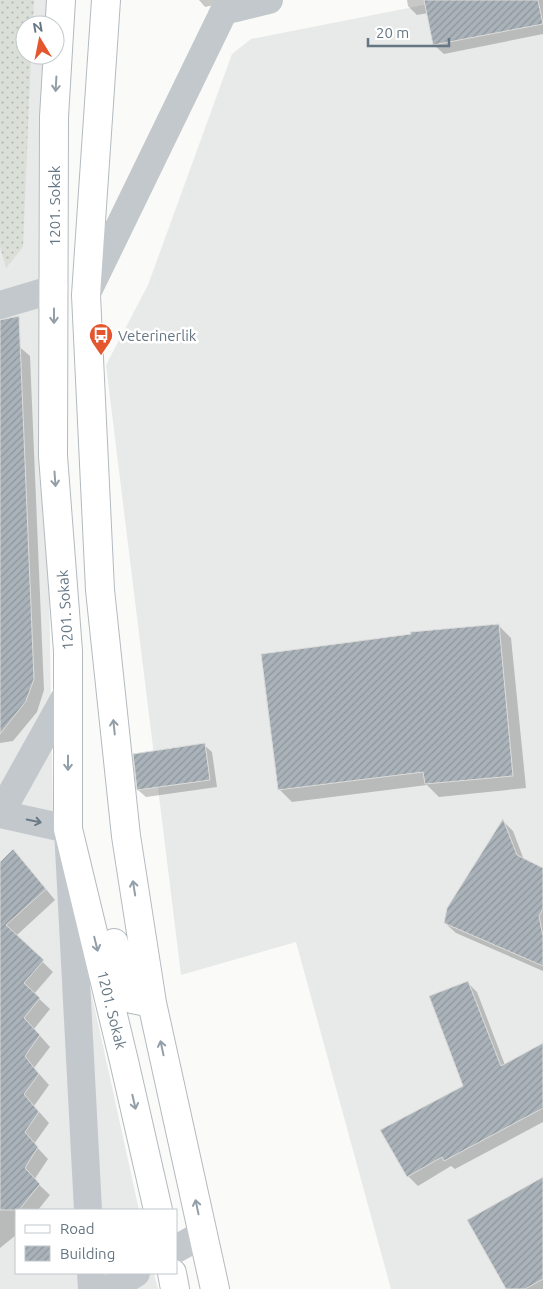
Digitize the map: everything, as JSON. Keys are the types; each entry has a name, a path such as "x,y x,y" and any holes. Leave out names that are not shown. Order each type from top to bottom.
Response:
{"main road":[{"name":"1201. Sokak","path":"61,0 54,117 53,456 68,651 68,828 158,1209"},
{"path":"106,0 86,295 100,590 126,836 152,1003 215,1289"},
{"path":"68,828 103,903 122,972 132,999 152,1003"},
{"path":"172,1274 175,1289"}],"street":[{"path":"86,295 224,11 269,0"},
{"path":"0,306 54,289"},
{"path":"68,692 0,814 68,828 88,1209"},
{"path":"178,1247 202,1234"},
{"path":"91,1274 92,1289"},
{"path":"110,1289 134,1274"}],"shaded area":[{"path":"0,0 60,0 60,15 15,15 15,65 59,65 48,529 53,818 139,1209 15,1209 15,1274 154,1274 158,1289 0,1289"},
{"path":"0,0 34,0 33,15 15,15 15,65 31,65 23,247 6,268 0,247"},
{"path":"449,0 543,0 543,1289 391,1289 296,942 181,975 106,365 148,285 232,54 251,39"}],"building":[{"path":"424,0 538,0 543,24 433,45"},
{"path":"19,316 34,679 26,701 0,734 0,320"},
{"path":"499,624 513,776 425,784 423,772 278,790 261,654 411,634 410,632"},
{"path":"205,743 210,780 137,790 133,754"},
{"path":"503,819 517,855 543,868 543,909 539,916 543,936 543,966 444,923 447,908"},
{"path":"13,849 46,889 6,925 44,960 24,983 40,998 24,1018 40,1035 25,1056 39,1074 24,1094 39,1112 25,1132 38,1147 25,1168 40,1184 20,1209 15,1210 0,1210 0,862"},
{"path":"468,981 501,1066 543,1043 543,1108 444,1161 442,1157 407,1177 380,1130 463,1086 429,996"},
{"path":"543,1177 543,1279 525,1289 506,1289 467,1220"}],"place":[{"name":"Veterinerlik","path":"101,356"}]}
